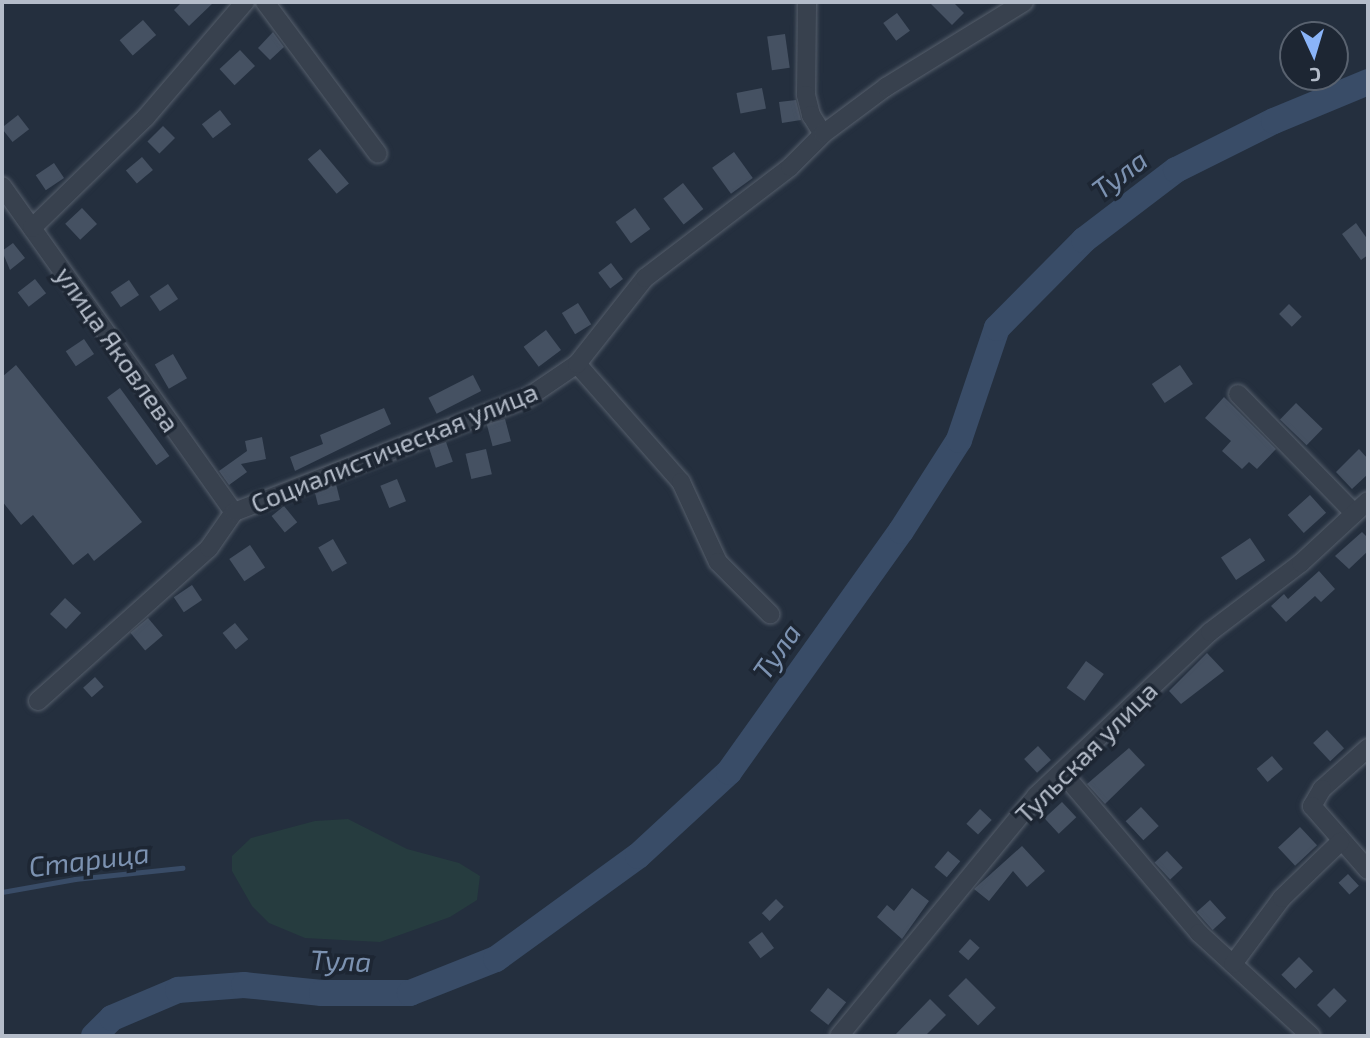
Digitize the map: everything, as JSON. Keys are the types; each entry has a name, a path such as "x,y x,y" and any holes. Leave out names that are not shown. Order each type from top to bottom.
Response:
{"street":[{"path":"32,228 146,117 244,2"},
{"path":"265,2 378,154"},
{"path":"807,2 806,95 811,115 823,134"},
{"name":"Социалистическая улица","path":"38,701 209,548 234,512 527,398 577,364 645,278 790,167 823,134 886,87 1024,2"},
{"name":"улица Яковлева","path":"2,186 234,512"},
{"path":"577,364 681,482 719,562 770,614"},
{"path":"1238,394 1354,513"},
{"name":"Тульская улица","path":"839,1036 1036,796 1210,632 1301,563 1368,501"},
{"path":"1368,748 1322,789 1312,806 1340,842 1368,870"},
{"path":"1062,772 1199,933 1311,1036"},
{"path":"1233,964 1282,898 1340,842"}],"green space":[{"path":"348,819 407,849 459,863 480,876 477,900 450,917 380,942 305,938 269,923 252,906 232,871 232,856 251,838 315,821"}],"building":[{"path":"182,2 214,2 189,26 174,10"},
{"path":"929,2 953,2 964,13 952,25"},
{"path":"897,13 910,31 896,41 883,23"},
{"path":"143,20 156,35 133,55 120,40"},
{"path":"273,32 284,47 270,60 258,48"},
{"path":"785,34 790,68 772,70 767,37"},
{"path":"240,50 255,66 235,85 220,69"},
{"path":"762,88 766,109 740,114 736,93"},
{"path":"796,100 801,120 782,123 779,102"},
{"path":"220,110 231,124 213,138 202,124"},
{"path":"18,115 29,129 13,142 2,128"},
{"path":"163,126 175,138 159,154 147,142"},
{"path":"320,149 349,183 337,194 308,159"},
{"path":"734,152 753,178 731,194 712,168"},
{"path":"142,157 153,170 137,184 126,170"},
{"path":"54,163 64,178 46,190 36,175"},
{"path":"683,183 703,209 684,224 663,198"},
{"path":"82,208 97,224 80,240 65,224"},
{"path":"635,208 650,229 631,243 616,222"},
{"path":"1356,223 1368,240 1368,255 1361,260 1342,234"},
{"path":"13,243 25,258 10,270 2,251"},
{"path":"611,263 623,279 610,289 598,273"},
{"path":"35,279 46,293 29,307 18,293"},
{"path":"129,280 139,295 121,307 111,292"},
{"path":"168,284 178,299 160,311 150,296"},
{"path":"578,303 591,324 575,334 562,313"},
{"path":"1289,304 1302,317 1292,327 1279,314"},
{"path":"546,330 561,350 539,367 524,347"},
{"path":"84,339 94,354 76,366 66,351"},
{"path":"173,354 187,378 169,389 155,364"},
{"path":"16,365 142,522 94,561 88,553 73,565 33,515 21,525 2,501 2,377"},
{"path":"1180,365 1193,384 1165,403 1152,384"},
{"path":"473,375 481,391 437,414 428,398"},
{"path":"120,388 169,456 156,465 107,397"},
{"path":"1224,397 1276,449 1257,469 1249,462 1242,469 1222,451 1231,441 1205,418"},
{"path":"1296,403 1323,429 1307,445 1280,420"},
{"path":"384,408 391,424 295,471 290,457 323,444 320,435"},
{"path":"505,419 511,441 493,446 487,424"},
{"path":"262,437 266,459 241,464 247,472 229,485 219,471 247,451 245,441"},
{"path":"446,442 453,462 436,468 429,448"},
{"path":"486,449 492,474 471,479 466,454"},
{"path":"1359,449 1368,459 1368,474 1352,489 1336,472"},
{"path":"397,479 406,501 389,508 380,486"},
{"path":"336,484 340,500 318,505 315,493"},
{"path":"1310,495 1326,513 1304,533 1288,515"},
{"path":"284,506 297,522 285,532 272,516"},
{"path":"1362,532 1368,538 1368,551 1349,569 1335,556"},
{"path":"1250,538 1265,560 1236,580 1221,558"},
{"path":"333,539 347,563 332,572 318,548"},
{"path":"250,545 265,567 244,581 229,559"},
{"path":"1319,571 1335,589 1321,602 1315,596 1286,622 1271,606 1284,594 1288,599"},
{"path":"192,585 202,600 184,612 174,597"},
{"path":"65,598 81,613 66,629 50,614"},
{"path":"148,618 163,636 145,650 130,633"},
{"path":"235,623 248,639 236,649 223,633"},
{"path":"1207,653 1224,671 1181,704 1169,691"},
{"path":"1086,661 1104,674 1084,701 1067,688"},
{"path":"95,677 104,687 92,697 83,688"},
{"path":"1327,730 1344,748 1330,761 1313,743"},
{"path":"1038,746 1051,760 1037,773 1024,759"},
{"path":"1129,748 1145,765 1105,804 1087,784"},
{"path":"1272,756 1283,769 1268,782 1257,769"},
{"path":"1062,802 1076,817 1059,834 1044,818"},
{"path":"1141,807 1159,826 1143,840 1126,821"},
{"path":"980,809 992,820 978,835 966,824"},
{"path":"1300,827 1317,845 1295,866 1278,847"},
{"path":"1022,846 1045,871 1027,887 1013,871 989,901 974,889"},
{"path":"948,851 960,861 947,877 935,867"},
{"path":"1167,851 1183,868 1170,879 1155,863"},
{"path":"1348,874 1359,886 1349,895 1338,883"},
{"path":"912,888 929,901 902,939 877,917 887,905 894,911"},
{"path":"776,899 784,907 770,921 762,913"},
{"path":"1210,900 1226,918 1213,930 1197,912"},
{"path":"762,932 774,948 760,958 748,942"},
{"path":"970,939 980,948 968,960 959,952"},
{"path":"1299,957 1313,971 1295,989 1281,975"},
{"path":"966,978 996,1008 978,1025 948,996"},
{"path":"828,988 846,1002 828,1025 810,1011"},
{"path":"1334,988 1347,1001 1330,1018 1317,1005"},
{"path":"930,999 946,1015 925,1036 894,1036"}],"waterway":[{"name":"Тула","path":"94,1036 112,1018 178,990 244,985 322,993 410,993 496,959 638,856 729,772 901,531 959,440 997,328 1084,240 1176,170 1274,121 1368,82"},
{"name":"Старица","path":"2,892 75,879 182,868"}]}
